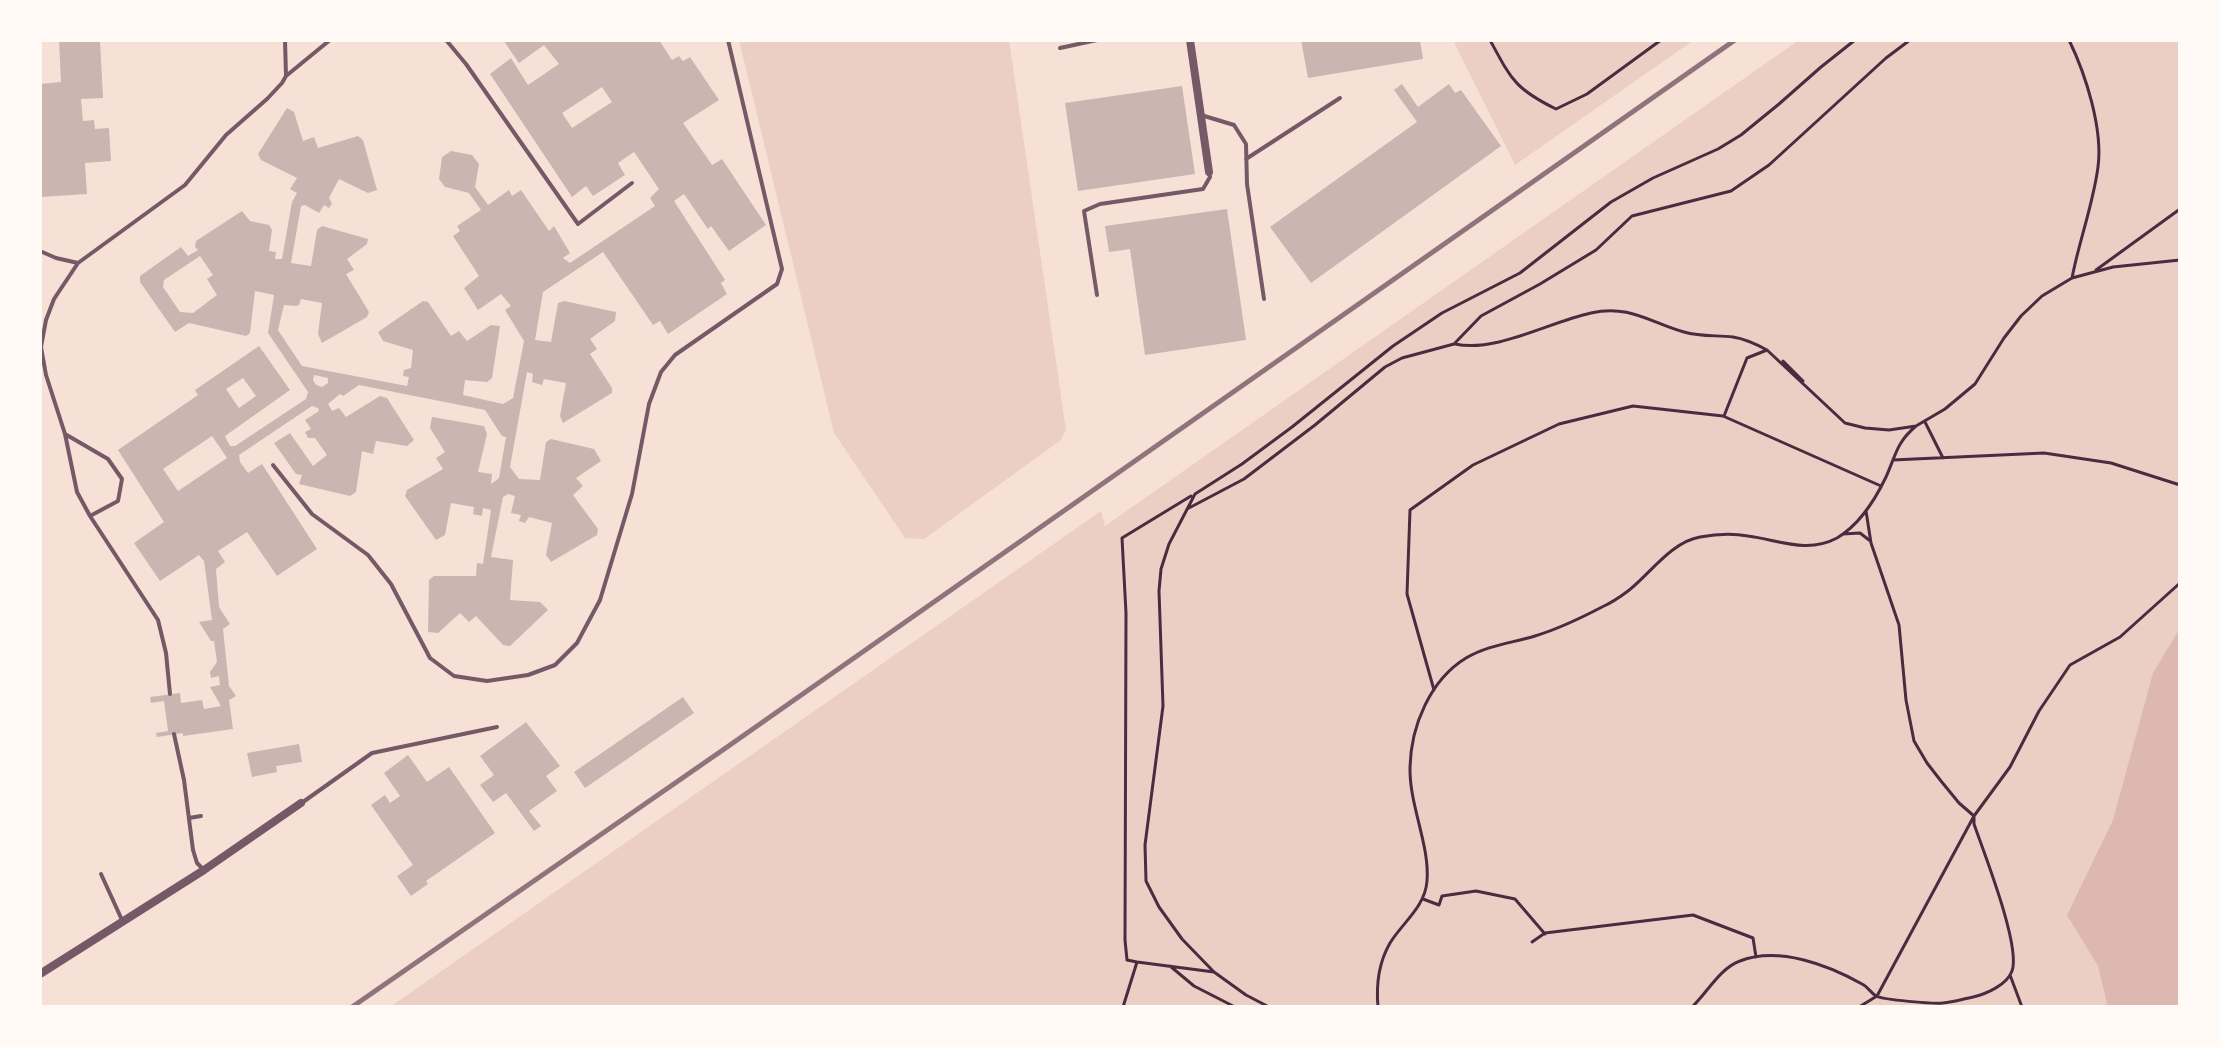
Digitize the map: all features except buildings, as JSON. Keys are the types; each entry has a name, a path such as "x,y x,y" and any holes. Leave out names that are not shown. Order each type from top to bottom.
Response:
{"street":[{"path":"1190,40 1209,172"},
{"path":"40,974 204,870 301,803"}],"lane":[{"path":"285,40 286,76"},
{"path":"170,694 166,653 158,620 77,492 65,434 46,375 41,346 46,320 54,299 78,263 185,185 226,135 267,99 286,76 330,40"},
{"path":"446,40 578,224 632,183"},
{"path":"273,465 312,514 368,555 391,584 430,658 454,676 487,681 528,675 555,665 577,643 600,600 632,494 649,404 661,372 675,355 777,284 782,269 728,40"},
{"path":"1060,48 1097,40"},
{"path":"1246,159 1340,98"},
{"path":"1201,115 1234,125 1246,144 1247,184 1264,299"},
{"path":"1097,295 1084,211 1100,204 1203,189 1210,177 1209,172"},
{"path":"40,251 78,263"},
{"path":"65,434 108,459 122,479 118,501 90,516"},
{"path":"301,803 372,753 497,727"},
{"path":"174,734 197,863 204,870"},
{"path":"189,818 201,816"},
{"path":"101,874 123,922"}],"path":[{"path":"1490,40 1508,75 1529,96 1556,109 1587,94 1661,40"},
{"path":"1214,972 1127,960 1126,613 1122,538 1255,455 1393,346 1430,321 1520,273 1611,202 1741,135 1855,40"},
{"path":"1454,344 1481,316 1596,250 1632,216 1731,191 1744,183 1769,165 1886,58 1910,40"},
{"path":"2069,40 2090,92 2099,164 2072,278"},
{"path":"2091,273 2180,209"},
{"path":"1842,534 1866,511 1903,438 1975,384 2004,338 2042,296 2072,278 2113,267 2180,260"},
{"path":"1186,510 1244,479 1385,367 1402,358 1454,344 1468,347 1493,344 1594,312 1629,312 1685,333 1752,341 1767,350 1794,371 1817,396 1767,350"},
{"path":"1724,416 1747,358 1767,350"},
{"path":"1767,350 1845,423 1889,430 1916,426"},
{"path":"1434,690 1407,594 1410,510 1473,465 1559,424 1633,406 1724,416 1881,486"},
{"path":"1925,421 1943,458"},
{"path":"1893,460 2044,453 2111,463 2180,485"},
{"path":"1195,494 1169,544 1161,569 1163,706 1145,845 1146,881 1166,918 1214,972 1269,1007"},
{"path":"1692,1007 1737,961 1756,957 1808,961 1843,974 1877,996 1940,1004 1981,995 1997,987 2010,975 2013,967 2012,940 1974,816 1941,781 1914,741 1906,700 1899,625 1871,543 1866,511"},
{"path":"1378,1007 1380,965 1390,943 1423,899 1427,883 1427,865 1411,786 1410,765 1415,736 1424,704 1442,680 1465,658 1501,643 1535,636 1570,623 1605,606 1628,591 1674,549 1695,538 1721,534 1748,535 1812,547 1842,534 1860,533 1871,543"},
{"path":"1859,1007 1877,996 1974,816 2010,767 2039,711 2070,665 2120,637 2180,583"},
{"path":"1423,899 1439,905 1442,896 1476,891 1515,899 1545,934"},
{"path":"1532,942 1545,934 1693,915 1753,938 1756,957"},
{"path":"1123,1007 1137,962"},
{"path":"1170,966 1194,986 1235,1007"},
{"path":"2010,975 2022,1007"}],"shaded area":[{"path":"739,40 1009,40 1066,430 1061,440 924,539 905,538 834,433"},
{"path":"1453,40 1694,40 1515,165"},
{"path":"1799,40 2180,40 2180,1007 390,1007 1101,511 1105,526"},
{"path":"2180,628 2180,1007 2108,1007 2098,966 2067,915 2113,820 2153,673"}],"railway":[{"path":"352,1007 1735,40"}]}
